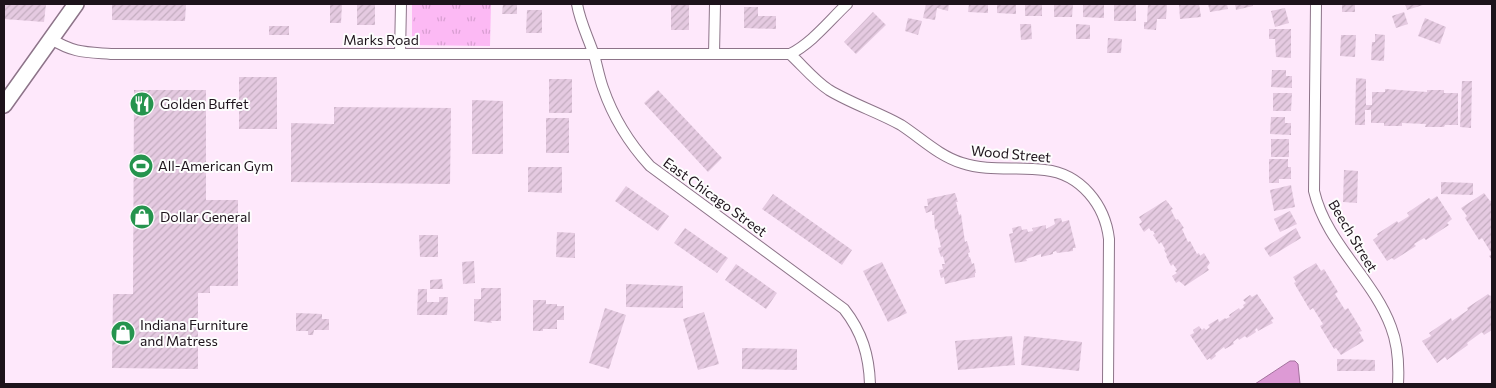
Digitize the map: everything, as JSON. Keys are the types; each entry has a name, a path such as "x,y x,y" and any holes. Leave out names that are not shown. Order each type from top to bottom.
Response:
{"main road":[{"path":"4,105 76,4"}],"street":[{"path":"400,54 401,4"},
{"name":"East Chicago Street","path":"576,4 614,116 632,146 654,169 844,309 861,335 867,353 870,384"},
{"path":"714,54 715,4"},
{"path":"790,54 800,49 847,4"},
{"name":"Beech Street","path":"1316,4 1314,191 1317,204 1330,231 1376,298 1388,320 1396,346 1399,370 1398,384"},
{"name":"Marks Road","path":"51,38 66,48 111,54 790,54"},
{"name":"Wood Street","path":"790,54 829,90 899,124 936,150 961,163 988,168 1046,170 1059,173 1071,179 1091,195 1104,216 1109,239 1108,384"}],"green space":[{"path":"412,4 491,4 490,46 412,45"}],"shaded area":[{"path":"1290,361 1295,361 1298,364 1300,384 1255,384"}],"building":[{"path":"4,4 46,4 44,22 4,19"},
{"path":"112,4 186,4 185,21 112,20"},
{"path":"330,4 342,4 341,23 330,23"},
{"path":"357,4 375,4 375,25 357,25"},
{"path":"503,4 517,4 517,14 502,14"},
{"path":"671,4 689,4 689,30 671,30"},
{"path":"926,4 949,4 948,11 937,8 935,20 923,18"},
{"path":"969,4 988,4 988,13 968,12"},
{"path":"997,4 1016,4 1016,14 997,13"},
{"path":"1025,4 1042,4 1042,16 1025,16"},
{"path":"1054,4 1073,4 1072,17 1054,17"},
{"path":"1083,4 1104,4 1104,18 1083,17"},
{"path":"1114,4 1136,4 1136,21 1114,21"},
{"path":"1148,4 1167,4 1166,19 1157,19 1156,30 1144,29 1144,22 1147,22"},
{"path":"1179,4 1199,4 1201,17 1180,19"},
{"path":"1208,4 1227,4 1228,9 1210,12"},
{"path":"1235,4 1253,4 1253,6 1236,10"},
{"path":"1342,4 1355,4 1355,12 1342,12"},
{"path":"1405,4 1426,4 1407,10"},
{"path":"744,7 758,7 758,16 776,16 776,29 744,28"},
{"path":"1285,8 1289,23 1275,27 1271,11"},
{"path":"527,10 542,10 542,33 526,33"},
{"path":"873,12 886,25 856,54 844,42"},
{"path":"1404,12 1408,24 1396,28 1392,16"},
{"path":"908,18 922,21 918,35 905,31"},
{"path":"1425,18 1446,27 1440,44 1418,36"},
{"path":"1020,24 1031,24 1032,39 1021,40"},
{"path":"1076,24 1090,25 1090,39 1076,39"},
{"path":"269,26 289,26 289,35 269,35"},
{"path":"1269,29 1291,29 1291,58 1276,57 1275,39 1269,39"},
{"path":"1375,34 1385,35 1384,61 1371,60 1372,42 1375,42"},
{"path":"1341,35 1356,35 1355,57 1340,56"},
{"path":"1108,38 1122,39 1121,53 1107,53"},
{"path":"1272,70 1286,70 1286,76 1292,76 1292,88 1271,87"},
{"path":"239,77 277,77 277,129 239,129"},
{"path":"1356,78 1366,79 1366,105 1372,105 1372,92 1385,92 1385,89 1427,92 1427,90 1444,90 1444,93 1458,93 1458,125 1425,127 1426,124 1402,123 1402,126 1384,126 1384,123 1371,123 1371,110 1365,110 1365,125 1355,125"},
{"path":"549,79 572,79 572,113 549,113"},
{"path":"1462,81 1472,81 1471,128 1460,127"},
{"path":"134,90 206,90 206,200 238,200 238,286 210,286 210,293 198,293 198,369 112,368 113,294 133,294"},
{"path":"658,90 722,158 708,172 644,103"},
{"path":"1273,93 1292,93 1291,111 1273,111"},
{"path":"472,100 503,101 503,154 472,154"},
{"path":"334,107 451,108 450,184 291,182 291,123 334,124"},
{"path":"1271,117 1285,117 1285,123 1291,123 1291,135 1270,134"},
{"path":"546,118 569,118 569,153 546,153"},
{"path":"1271,139 1289,139 1289,157 1271,157"},
{"path":"1269,159 1288,159 1288,167 1291,167 1291,179 1279,179 1279,183 1269,183"},
{"path":"528,167 562,167 562,193 528,192"},
{"path":"1344,170 1358,171 1357,203 1343,202"},
{"path":"1441,182 1473,183 1473,195 1441,194"},
{"path":"1291,185 1295,207 1274,211 1270,190"},
{"path":"626,186 669,216 658,231 615,201"},
{"path":"955,193 959,215 961,214 965,242 967,241 970,252 968,253 969,257 972,264 974,263 976,273 975,277 945,284 944,277 941,278 939,270 943,269 942,264 945,264 938,248 941,247 937,229 935,230 934,215 932,215 932,211 926,213 924,206 928,206 927,199"},
{"path":"1484,193 1490,201 1492,200 1492,254 1482,238 1479,240 1461,208"},
{"path":"773,194 852,250 842,265 762,209"},
{"path":"1437,196 1452,219 1447,223 1449,225 1426,240 1424,238 1414,244 1416,246 1394,260 1392,258 1387,261 1373,240 1378,236 1377,234 1397,221 1398,223 1409,216 1407,213 1429,198 1431,200"},
{"path":"1166,200 1173,209 1171,210 1176,220 1178,219 1184,228 1182,229 1188,242 1190,241 1197,254 1199,253 1200,256 1204,253 1210,263 1207,267 1209,270 1185,286 1179,281 1176,283 1172,276 1177,273 1175,271 1177,270 1173,264 1171,266 1165,249 1161,242 1159,244 1153,235 1155,234 1153,231 1149,228 1144,232 1139,224 1142,222 1139,217"},
{"path":"1290,211 1297,224 1280,232 1274,219"},
{"path":"1061,218 1062,222 1069,220 1076,248 1073,248 1073,251 1057,253 1056,251 1053,254 1041,257 1041,254 1026,259 1027,261 1015,263 1009,234 1013,233 1012,228 1021,226 1022,230 1027,229 1028,232 1033,231 1032,228 1046,225 1046,229 1055,224 1054,219"},
{"path":"685,228 728,258 717,273 674,243"},
{"path":"1296,228 1301,238 1270,257 1264,248"},
{"path":"557,232 575,233 575,258 556,257"},
{"path":"419,235 438,235 438,257 420,257"},
{"path":"474,261 475,283 463,284 462,262"},
{"path":"882,262 907,313 888,322 863,271"},
{"path":"1316,263 1321,271 1324,269 1338,292 1335,294 1345,310 1348,308 1362,331 1359,332 1364,341 1341,355 1336,348 1334,349 1320,326 1323,324 1313,308 1310,310 1294,283 1296,282 1293,277"},
{"path":"736,264 777,293 766,309 725,280"},
{"path":"442,279 443,289 430,289 430,280"},
{"path":"626,284 683,286 683,308 626,307"},
{"path":"481,288 501,288 501,321 491,321 492,323 474,321 474,299 481,299"},
{"path":"418,289 427,289 427,302 439,302 439,297 448,297 447,315 417,315"},
{"path":"1257,294 1274,319 1271,320 1273,323 1258,331 1257,328 1256,332 1247,338 1245,336 1239,340 1238,338 1233,342 1234,344 1225,349 1224,347 1211,360 1210,358 1207,360 1190,335 1194,333 1193,330 1199,326 1202,330 1204,328 1206,330 1210,327 1208,325 1218,319 1219,322 1230,317 1229,315 1244,307 1243,305 1246,303 1243,300 1250,295 1252,297"},
{"path":"1488,294 1492,295 1492,330 1484,335 1482,332 1447,360 1445,357 1437,363 1422,341 1431,336 1429,333 1451,318 1452,321"},
{"path":"533,300 546,300 546,304 564,306 564,320 557,320 557,329 533,331"},
{"path":"605,308 626,315 609,369 589,363"},
{"path":"704,312 719,364 698,370 683,319"},
{"path":"296,313 322,314 322,319 329,319 329,330 314,330 313,335 308,335 308,331 296,331"},
{"path":"1012,336 1015,365 958,370 955,341"},
{"path":"1024,336 1082,342 1079,371 1021,365"},
{"path":"742,348 797,349 797,370 742,369"},
{"path":"1337,359 1375,360 1375,371 1337,371"}],"place":[{"name":"Golden Buffet","path":"142,104"},
{"name":"All-American Gym","path":"141,166"},
{"name":"Dollar General","path":"142,217"},
{"name":"Indiana Furniture and Matress","path":"123,333"}]}
